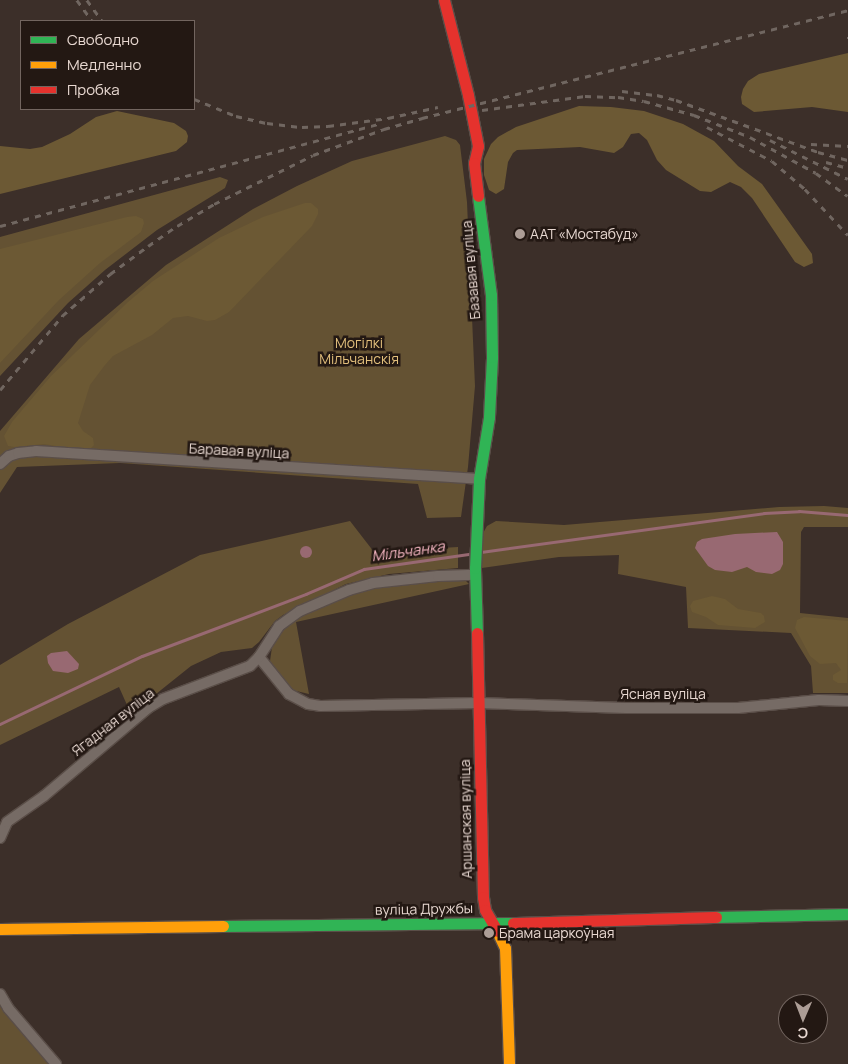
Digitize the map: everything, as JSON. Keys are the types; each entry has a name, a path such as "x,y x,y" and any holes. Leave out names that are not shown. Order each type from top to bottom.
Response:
{"street":[{"name":"Базавая вуліца","path":"444,0 468,95 478,146 474,163 491,295 492,357 488,417 479,479 475,571"},
{"name":"Баравая вуліца","path":"0,464 9,456 18,453 36,452 479,479"},
{"name":"Ягадная вуліца","path":"0,838 8,822 44,796 156,703 244,669 259,657 279,626 288,618 350,590 398,579 475,571"},
{"name":"Аршанская вуліца","path":"475,571 483,897 485,910 494,923 505,948 508,1064"},
{"name":"Ясная вуліца","path":"259,657 281,686 298,700 308,704 478,703 626,708 738,708 819,700 848,701"},
{"name":"вуліца Дружбы","path":"0,929 494,923 848,914"},
{"path":"0,994 8,1008 56,1064"}],"green space":[{"name":"Могілкі Мільчанскія","path":"445,136 456,140 460,145 467,202 475,386 468,467 461,517 427,518 418,484 120,463 17,467 0,493 0,431 79,339 166,265 253,209 297,186 352,161"},
{"path":"220,177 228,180 225,188 157,230 105,270 68,303 0,376 0,237"},
{"path":"824,506 848,508 848,527 804,527 801,532 800,613 848,618 848,693 813,693 811,666 791,633 688,628 686,587 618,574 619,555 559,557 482,568 482,535 487,526 496,521 564,525 779,507"},
{"path":"350,521 374,552 458,547 458,568 389,574 346,584 283,615 275,621 252,648 221,652 191,666 131,714 119,687 0,745 0,665 68,624 200,555"},
{"path":"465,580 469,584 296,622 309,694 292,690 273,668 270,661 272,647 280,631 296,618 334,601 371,589 406,583"},
{"path":"0,1006 32,1043 48,1064 0,1064"}],"shaded area":[{"path":"848,53 848,112 812,107 754,112 742,104 743,89 748,81 759,74"},
{"path":"579,106 644,111 683,124 714,141 738,166 762,184 812,254 813,263 804,267 795,262 752,198 741,187 730,182 711,192 700,191 666,170 657,160 647,140 639,133 631,134 623,147 614,153 580,147 517,150 508,162 504,189 496,194 489,190 484,175 484,159 491,144 498,137 516,127"},
{"path":"117,111 174,123 186,131 188,136 187,142 176,151 0,194 0,146 30,149 42,147 70,134 96,117"},
{"path":"305,203 311,203 318,209 318,214 312,226 229,312 215,320 207,321 188,316 173,318 152,335 113,356 105,365 90,385 78,423 83,431 93,438 94,445 91,448 79,450 44,444 8,446 4,436 12,422 51,376 128,302 153,281 219,238 263,217"},
{"path":"136,216 143,219 144,223 141,232 100,263 59,300 0,363 0,249"},
{"path":"777,532 783,542 783,564 780,570 772,574 756,572 747,567 732,572 715,570 708,566 695,548 697,542 702,539 735,534"},
{"path":"304,546 308,546 312,552 308,558 304,558 300,554 300,550"},
{"path":"712,596 725,599 738,609 761,613 764,616 765,622 755,628 718,625 706,617 692,612 690,606 693,601"},
{"path":"804,617 848,621 847,683 838,683 833,680 833,675 841,670 836,663 820,664 810,656 795,628 797,620"},
{"path":"67,651 79,664 78,669 68,673 53,671 48,663 47,656 51,653"}],"waterway":[{"name":"Мільчанка","path":"481,552 764,513 799,511 848,515"},
{"name":"Мільчанка","path":"0,724 142,656 306,594 364,569 470,554"}],"railway":[{"path":"77,0 91,20"},
{"path":"87,0 101,20"},
{"path":"0,390 62,316 110,274 177,226 214,204 313,155 384,129 422,118 848,10"},
{"path":"622,91 657,95 676,100 818,152 848,160"},
{"path":"482,110 585,96 618,97 644,101 694,115 750,137 816,173 848,196"},
{"path":"195,99 236,116 267,123 302,127 328,126 388,118 438,107"},
{"path":"0,226 379,124"},
{"path":"707,127 772,161 805,189 848,235"},
{"path":"770,140 848,179"},
{"path":"811,144 848,146"},
{"path":"826,162 848,168"}],"traffic: fast":[{"path":"477,633 475,568 479,479 489,417 492,357 491,295 478,196"},
{"path":"716,917 848,914"},
{"path":"223,926 513,923"}],"traffic: slow":[{"path":"0,929 223,926"},
{"path":"497,931 505,948 509,1064"}],"traffic: jam":[{"path":"444,0 468,95 478,146 474,163 478,196"},
{"path":"477,633 483,897 485,910 497,931"},
{"path":"513,923 716,917"}],"place":[{"name":"ААТ «Мостабуд»","path":"520,234"},
{"name":"Брама царкоўная","path":"489,933"}]}
